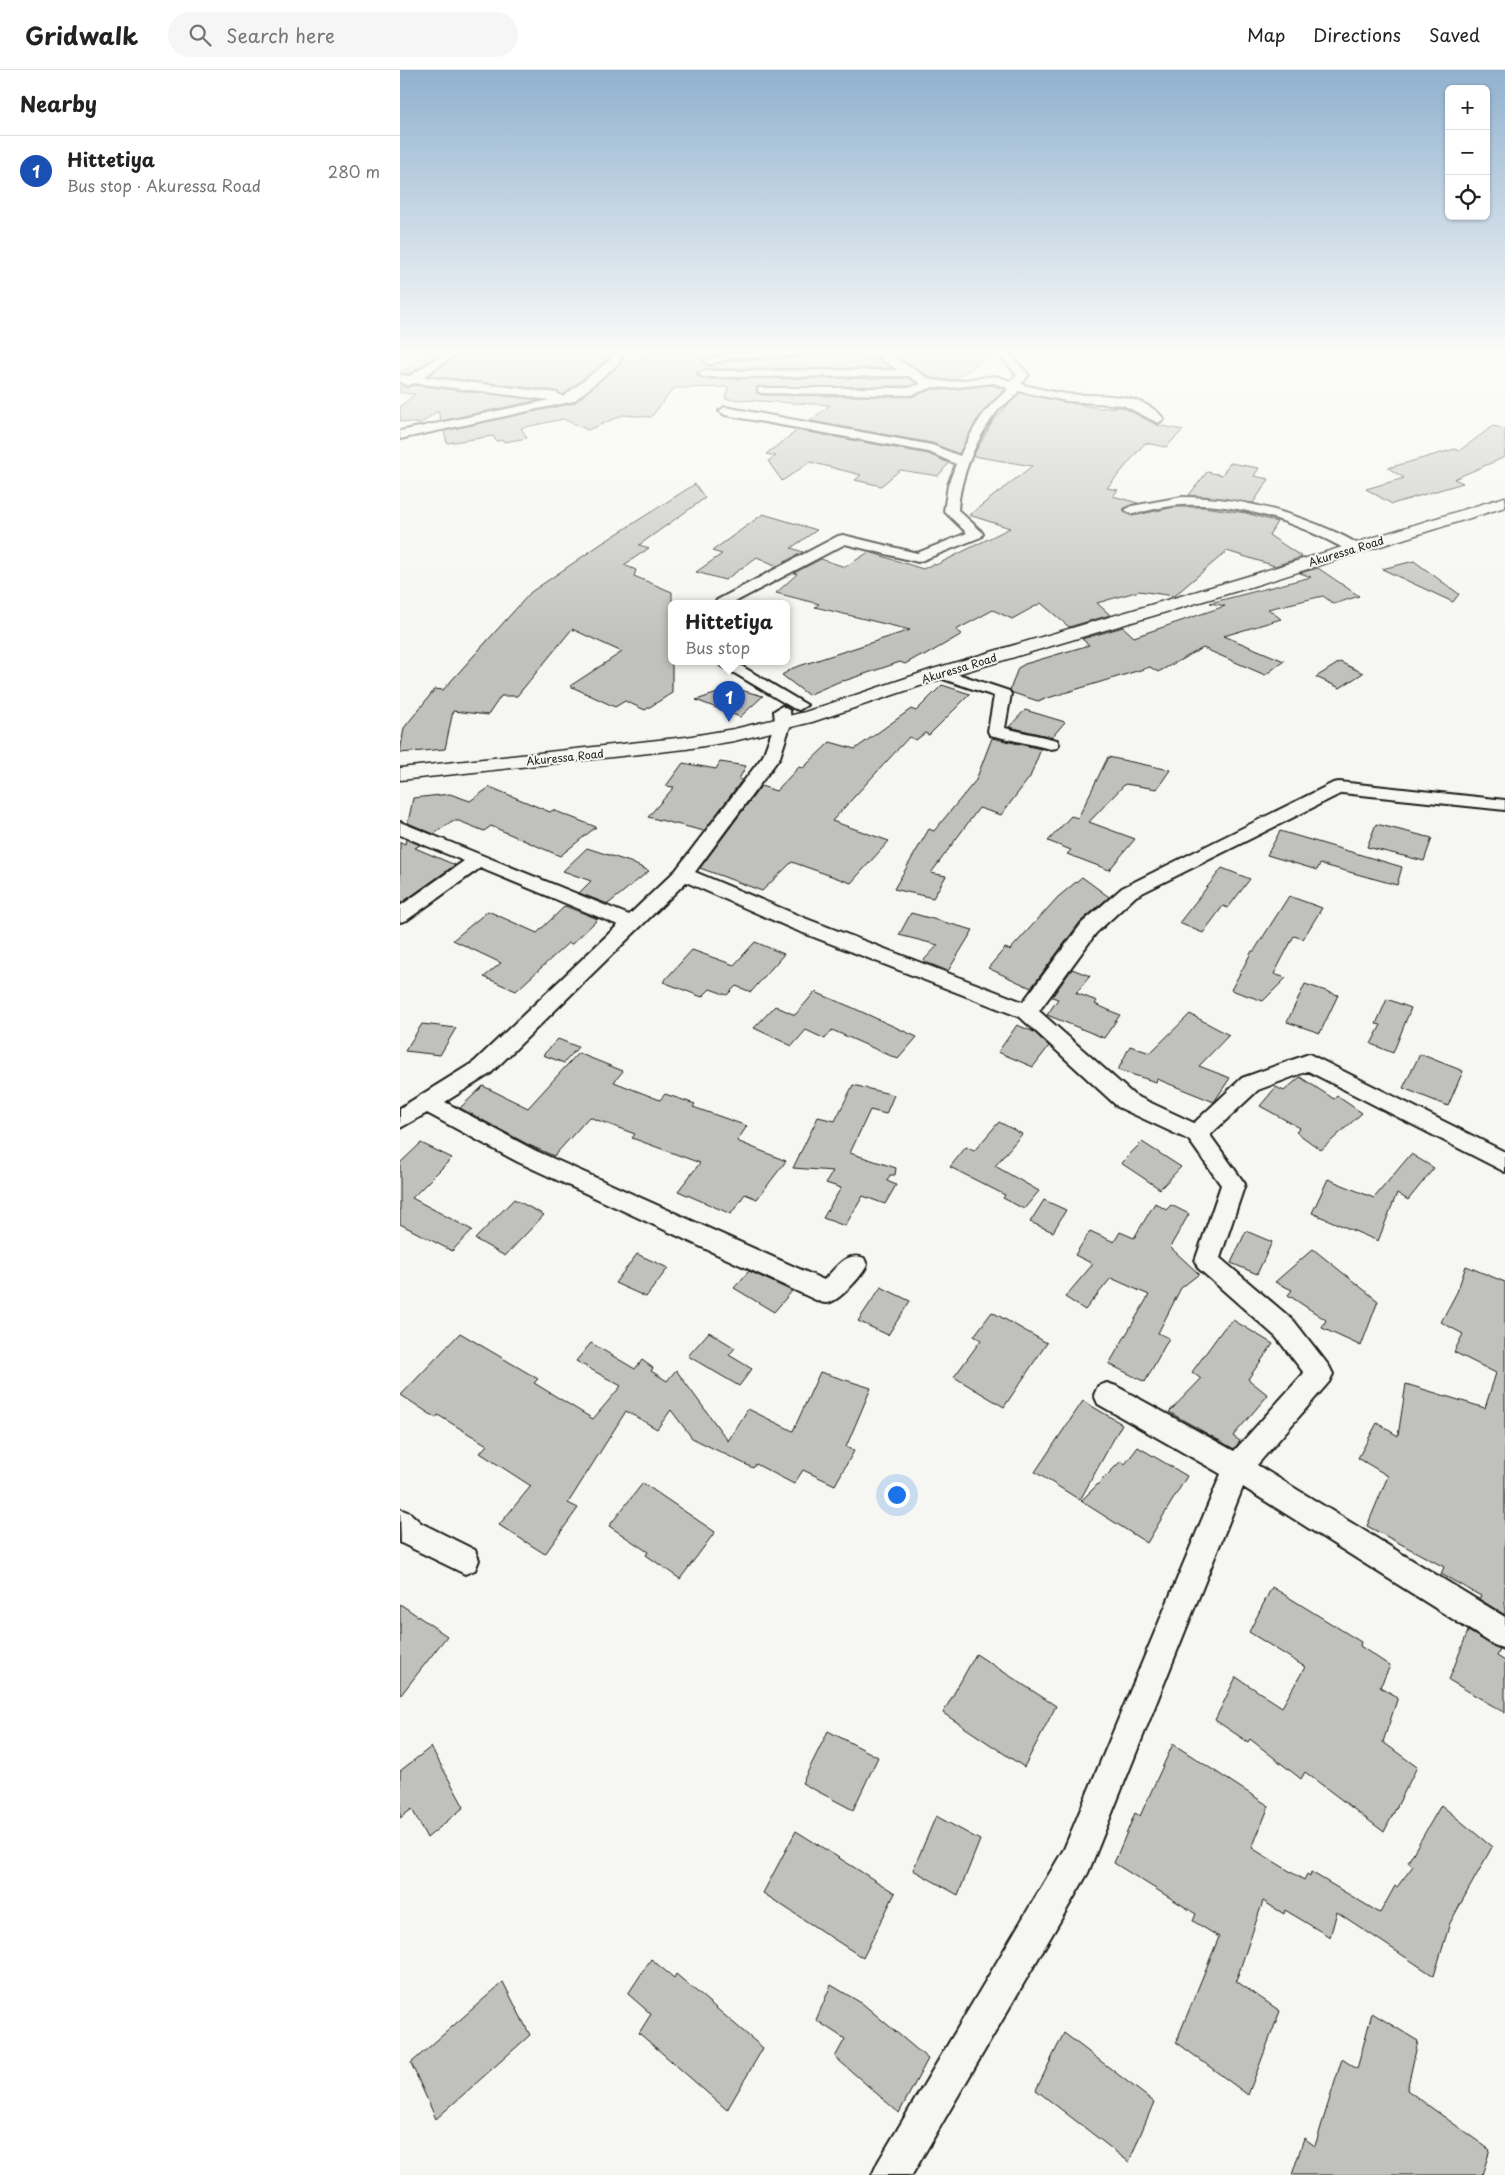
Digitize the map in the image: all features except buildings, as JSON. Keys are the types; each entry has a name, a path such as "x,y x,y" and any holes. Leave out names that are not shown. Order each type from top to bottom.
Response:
{"highway":[{"name":"Akuressa Road","path":"400,762 688,729 788,713 828,711 940,673 1241,584 1347,544 1505,491"},
{"name":"Akuressa Road","path":"400,774 624,751 734,735 788,713 925,663 1229,576 1505,502"}],"street":[{"path":"928,448 963,462"},
{"path":"728,600 843,539 918,558 976,534 951,511 951,498 963,462 971,448"},
{"path":"1132,510 1181,501 1245,505 1347,544"},
{"path":"400,1119 427,1104 482,1068 630,923 683,874 771,757 788,713 727,665"},
{"path":"940,673 1003,694 996,731 1051,744"},
{"path":"1027,1012 1089,928 1129,892 1339,787 1505,805"},
{"path":"400,828 630,923"},
{"path":"400,915 478,860"},
{"path":"683,874 810,928 1027,1012 1126,1101 1197,1134 1233,1184 1207,1262 1285,1329 1320,1374 1237,1468 1076,1861 891,2175"},
{"path":"1197,1134 1250,1084 1309,1062 1505,1163"},
{"path":"427,1104 526,1156 827,1293 856,1265"},
{"path":"1107,1395 1237,1468 1505,1634"},
{"path":"400,1523 411,1534 465,1560"}],"place":[{"name":"Hittetiya","path":"729,722"}]}
